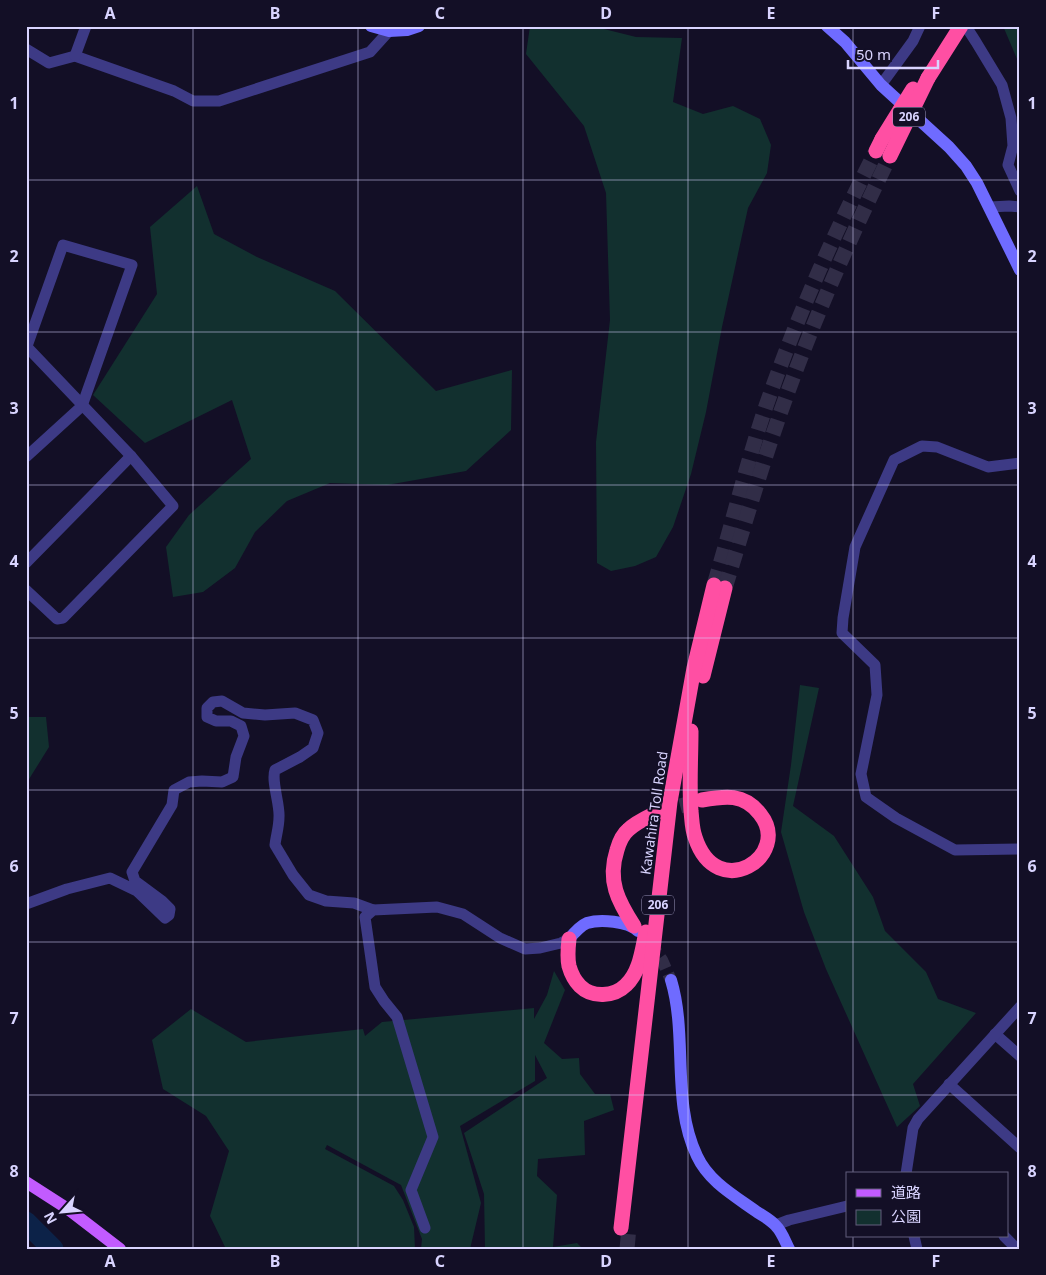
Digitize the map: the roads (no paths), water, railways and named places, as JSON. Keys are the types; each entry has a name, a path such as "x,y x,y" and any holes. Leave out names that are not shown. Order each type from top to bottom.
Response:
{"highway":[{"name":"206","path":"883,149 926,76 960,27"},
{"name":"Kawahira Toll Road","path":"719,586 691,731 671,859 625,1227 670,802 694,668 719,586"},
{"path":"691,731 690,797 695,837 702,852 714,865 726,871 739,871 752,865 762,854 768,843 765,820 758,810 747,802 735,797 702,800"},
{"path":"569,939 569,965 573,977 580,986 591,993 603,995 615,992 626,985 635,972 642,953 670,802"},
{"path":"637,929 620,903 614,886 614,859 619,843 626,831 658,812"}],"main road":[{"path":"26,1182 68,1209 120,1249"}],"street":[{"path":"75,56 86,26"},
{"path":"371,26 389,31 407,30 419,26"},
{"path":"827,26 845,42 880,85 949,146 966,166 990,207 1020,270"},
{"path":"880,85 913,41 920,26"},
{"path":"960,27 976,42 1002,85 1011,118 1013,146 1008,164 1020,191"},
{"path":"26,49 49,63 75,56 174,90 193,101 219,101 370,52 389,31"},
{"path":"990,207 1020,207"},
{"path":"26,457 82,406 132,265 63,245 27,349 82,406 131,456 173,506 63,618 58,619 26,590"},
{"path":"1020,463 988,467 937,447 922,446 894,460 855,547 842,632 875,665 877,695 861,774 866,797 896,818 955,850 1020,849"},
{"path":"26,563 131,456"},
{"path":"26,904 110,878 137,890 165,918 169,915 170,909 162,900 135,881 132,872 172,805 174,790 189,782 222,782 233,778 236,758 244,736 241,726 231,721 216,721 207,717 207,708 213,702 222,702 243,713 265,715 295,713 313,720 318,733 313,748 275,770 273,775 278,797 279,818 275,845 293,875 309,895 326,901 354,903 373,910 436,907 462,914 500,938 525,949 561,944 576,931 587,924 597,921 610,921 637,929"},
{"path":"373,910 365,917 376,987 396,1017 433,1137 411,1190 425,1228"},
{"path":"671,980 676,997 685,1116 697,1157 721,1186 776,1225 783,1235 788,1249"},
{"path":"906,1172 913,1128 918,1119 1020,1007"},
{"path":"995,1034 1020,1056"},
{"path":"949,1084 1020,1148"},
{"path":"776,1225 846,1206"},
{"path":"1006,1238 1017,1249"}],"waterway":[{"path":"26,1222 53,1249"}],"tunnel":[{"path":"714,585 752,450 778,373 816,277 876,151"},
{"path":"725,588 780,414 804,348 831,283 890,156"},
{"path":"658,812 702,800"},
{"path":"650,943 662,960 671,980"},
{"path":"627,1249 629,1227"}]}
